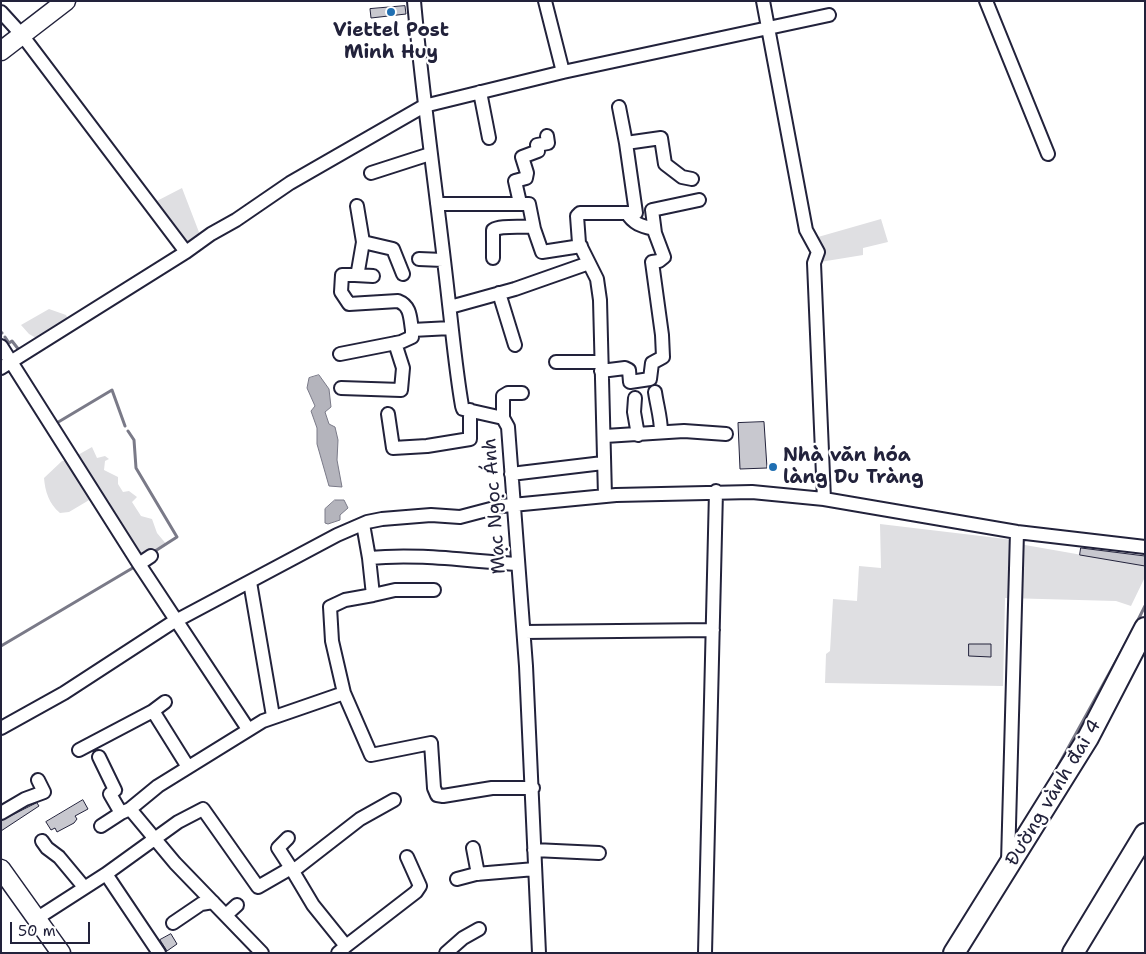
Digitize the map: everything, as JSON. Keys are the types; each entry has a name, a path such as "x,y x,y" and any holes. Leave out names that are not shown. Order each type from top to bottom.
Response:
{"main road":[{"name":"Đường vành đai 4","path":"954,953 1088,738 1145,628"},
{"path":"1074,953 1145,834"}],"street":[{"path":"1,51 66,1"},
{"path":"388,414 393,448 427,446 470,439 470,410 463,409 462,406 454,360 450,307 424,106 414,1"},
{"path":"545,1 563,72"},
{"path":"763,1 806,230 818,252 814,263 816,355 824,499"},
{"path":"986,1 1048,154"},
{"path":"1,12 22,35 186,252"},
{"path":"6,365 236,220 290,183 424,106 563,72 828,15"},
{"path":"480,92 489,138"},
{"path":"605,496 598,286 597,279 581,246 577,216 580,213 636,213 637,208 619,107"},
{"path":"520,203 515,181 526,178 527,173 522,157 538,151 537,146 548,143 547,136"},
{"path":"626,143 661,138 665,164 682,177 692,179"},
{"path":"371,174 430,154"},
{"path":"556,362 625,368 629,370 630,382 650,380 652,364 663,357 660,346 652,262 659,262 664,257 654,229 652,210 699,200"},
{"path":"437,204 529,204 533,226 542,252 581,246"},
{"path":"355,276 358,271 363,242 357,206"},
{"path":"627,213 630,220 654,229"},
{"path":"494,258 493,230 497,227 517,228 533,226"},
{"path":"363,242 393,249 403,274"},
{"path":"419,260 443,260"},
{"path":"450,307 589,263"},
{"path":"340,354 395,343 412,337 408,308 404,303 398,301 349,304 341,292 342,275 373,276"},
{"path":"499,293 515,345"},
{"path":"412,330 451,328"},
{"path":"342,388 401,390 403,368 395,343"},
{"path":"1,346 6,365 248,729"},
{"path":"655,392 658,412 662,418 661,432"},
{"path":"503,418 503,396 522,393"},
{"path":"635,398 634,412 638,435"},
{"name":"Mạc Ngọc Ánh","path":"470,410 503,418 508,427 517,564 524,632 533,788 539,953"},
{"path":"604,436 684,431 726,434"},
{"path":"511,474 603,463"},
{"path":"705,953 713,630 720,487"},
{"path":"1,728 64,693 177,620 363,524 400,516 460,517 513,505 720,487 824,499 1017,532 1145,547"},
{"path":"363,524 373,595"},
{"path":"1008,869 1017,532"},
{"path":"139,564 151,556"},
{"path":"369,558 417,556 517,564"},
{"path":"250,582 274,716"},
{"path":"434,590 402,589 345,600 330,607 332,641 344,693 372,756 431,743 434,788 437,795 443,796 492,788 533,788"},
{"path":"524,632 713,630"},
{"path":"101,826 248,729 274,716 344,693"},
{"path":"80,750 153,711 165,702"},
{"path":"153,711 188,767"},
{"path":"99,757 115,790 110,794 262,953"},
{"path":"1,813 25,798 44,792 38,780"},
{"path":"36,919 203,809 258,886 292,870 360,819 394,800"},
{"path":"288,838 278,848 342,949 416,892 420,886 407,857"},
{"path":"42,840 47,848 59,857 84,888"},
{"path":"473,848 478,874"},
{"path":"534,850 598,853"},
{"path":"1,869 61,953"},
{"path":"457,879 478,874 535,869"},
{"path":"106,874 159,953"},
{"path":"173,923 201,904 213,902"},
{"path":"226,915 237,905"},
{"path":"446,953 463,938 479,929"}],"shaded area":[{"path":"182,188 202,240 186,252 151,204"},
{"path":"881,219 888,242 863,248 863,255 814,263 811,239"},
{"path":"49,309 66,315 70,324 43,342 29,334 21,325"},
{"path":"319,375 329,389 331,407 325,412 329,424 335,427 338,440 337,460 342,487 329,486 317,444 317,428 311,411 315,406 307,388 309,378"},
{"path":"92,447 97,458 105,456 109,459 105,461 104,470 118,477 118,484 123,492 129,491 137,497 132,502 141,516 152,519 157,533 167,545 139,564 96,496 69,512 60,513 48,497 44,478 62,461 69,460"},
{"path":"335,500 344,500 348,508 340,515 340,520 328,524 325,523 325,509"},
{"path":"880,524 1006,539 1025,545 1145,566 1145,577 1131,606 1116,601 1005,598 1003,686 825,683 826,654 830,651 833,599 857,601 859,566 881,568"}],"building":[{"path":"405,6 406,14 371,18 370,9"},
{"path":"764,422 767,468 740,469 738,423"},
{"path":"1081,548 1145,556 1145,566 1080,555"},
{"path":"969,644 991,644 991,657 969,656"},
{"path":"83,800 88,809 75,816 77,819 74,823 57,832 55,828 51,830 46,822"},
{"path":"37,803 39,806 1,831 1,821"},
{"path":"171,934 177,944 167,951 160,940"}],"waterway":[{"path":"5,337 9,343 12,341 19,350"},
{"path":"55,424 112,390 125,426"},
{"path":"128,431 134,440 136,468 177,537 152,553"},
{"path":"1,646 136,566"},
{"path":"1135,626 1145,606"},
{"path":"1052,777 1132,632"}],"place":[{"name":"Viettel Post Minh Huy","path":"391,12"},
{"name":"Nhà văn hóa làng Du Tràng","path":"773,467"}]}
